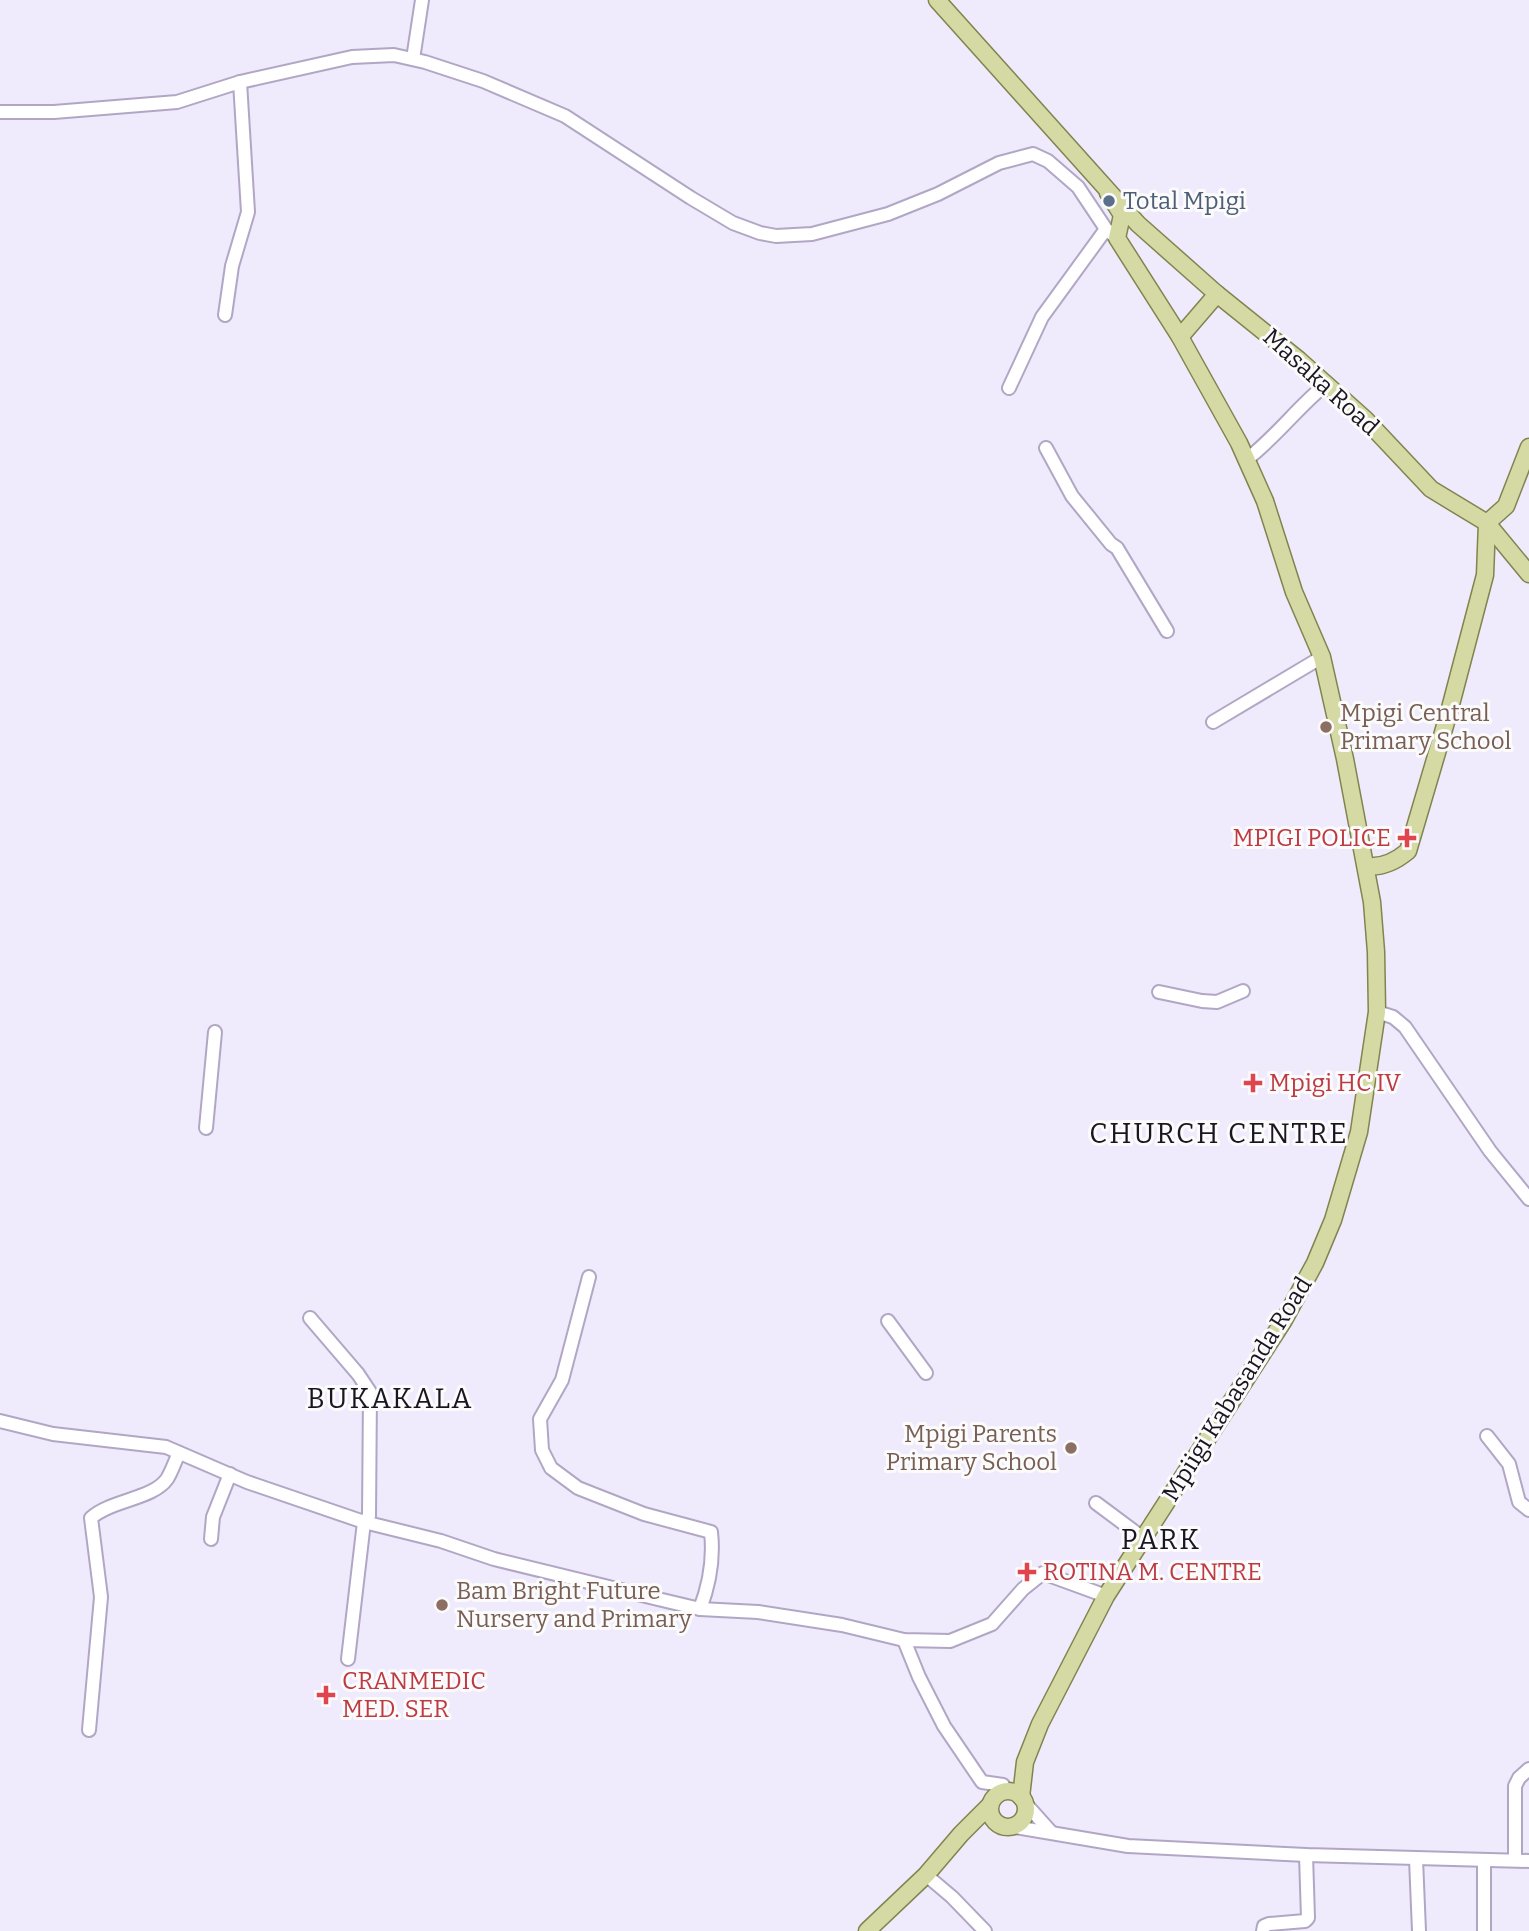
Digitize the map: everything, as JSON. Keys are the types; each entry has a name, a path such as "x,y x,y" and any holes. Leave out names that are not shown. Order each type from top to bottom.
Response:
{"main road":[{"name":"Masaka Road","path":"937,0 1138,224 1217,294 1299,360 1373,428 1431,489 1487,523 1526,567"},
{"path":"1108,192 1122,215 1111,234"},
{"name":"Mpiigi Kabasanda Road","path":"1023,1800 1025,1762 1040,1724 1106,1596 1284,1320 1315,1263 1333,1220 1359,1132 1377,1012 1377,952 1366,866 1322,657 1294,592 1265,501 1246,460 1180,337 1111,234"},
{"path":"1180,337 1217,294"},
{"path":"1366,866 1388,863 1408,851 1449,712 1485,575 1487,523 1506,506 1529,447"},
{"name":"Mpiigi Kabasanda Road","path":"1002,1788 1025,1762"},
{"path":"867,1931 926,1875 961,1834 990,1805 1002,1788 1023,1800 1026,1812 1023,1820 1014,1827 998,1825 961,1834"},
{"path":"990,1805 991,1816 998,1825"}],"street":[{"path":"413,59 422,0"},
{"path":"0,112 54,112 177,102 240,82 352,57 394,55 483,81 565,116 733,223 776,236 812,234 888,214 938,194 999,163 1033,154 1048,161 1078,187 1111,234 1042,317 1009,388"},
{"path":"225,314 232,266 248,212 240,82"},
{"path":"1246,460 1261,449 1306,401 1325,385"},
{"path":"1046,448 1072,496 1117,548 1167,631"},
{"path":"1213,722 1322,657"},
{"path":"1159,992 1217,1002 1243,991"},
{"path":"1377,1012 1393,1017 1405,1027 1490,1151 1527,1194"},
{"path":"206,1128 215,1032"},
{"path":"589,1278 562,1380 540,1419 542,1450 551,1468 578,1488 644,1514 710,1532 713,1550 711,1573 701,1609"},
{"path":"310,1318 370,1392 369,1516 364,1522 348,1659"},
{"path":"888,1321 926,1373"},
{"path":"0,1421 53,1434 166,1447 303,1503 364,1522 441,1541 494,1559 701,1609 770,1614 842,1625 904,1640 950,1641 992,1624 1023,1589 1043,1573 1106,1596"},
{"path":"1487,1436 1509,1464 1519,1502 1529,1510"},
{"path":"89,1730 102,1597 92,1518 99,1511 151,1491 166,1481 179,1453"},
{"path":"211,1539 213,1517 230,1474"},
{"path":"1096,1503 1143,1538"},
{"path":"904,1640 919,1677 954,1743 982,1782 1002,1788"},
{"path":"1515,1860 1515,1786 1529,1769"},
{"path":"1023,1800 1051,1832"},
{"path":"1014,1827 1128,1846 1306,1855 1529,1861"},
{"path":"1263,1931 1269,1924 1306,1926 1306,1855"},
{"path":"1416,1858 1419,1931"},
{"path":"1484,1860 1484,1931"},
{"path":"926,1875 953,1897 985,1931"}],"place":[{"name":"Total Mpigi","path":"1109,201"},
{"name":"Mpigi Central Primary School","path":"1326,727"},
{"name":"MPIGI POLICE","path":"1407,838"},
{"name":"Mpigi HC IV","path":"1253,1083"},
{"name":"Mpigi Parents Primary School","path":"1071,1448"},
{"name":"ROTINA M. CENTRE","path":"1027,1572"},
{"name":"Bam Bright Future Nursery and Primary","path":"442,1605"},
{"name":"CRANMEDIC MED. SER","path":"326,1695"}],"district":[{"name":"CHURCH CENTRE","path":"1219,1133"},
{"name":"BUKAKALA","path":"390,1398"},
{"name":"PARK","path":"1161,1539"}]}
